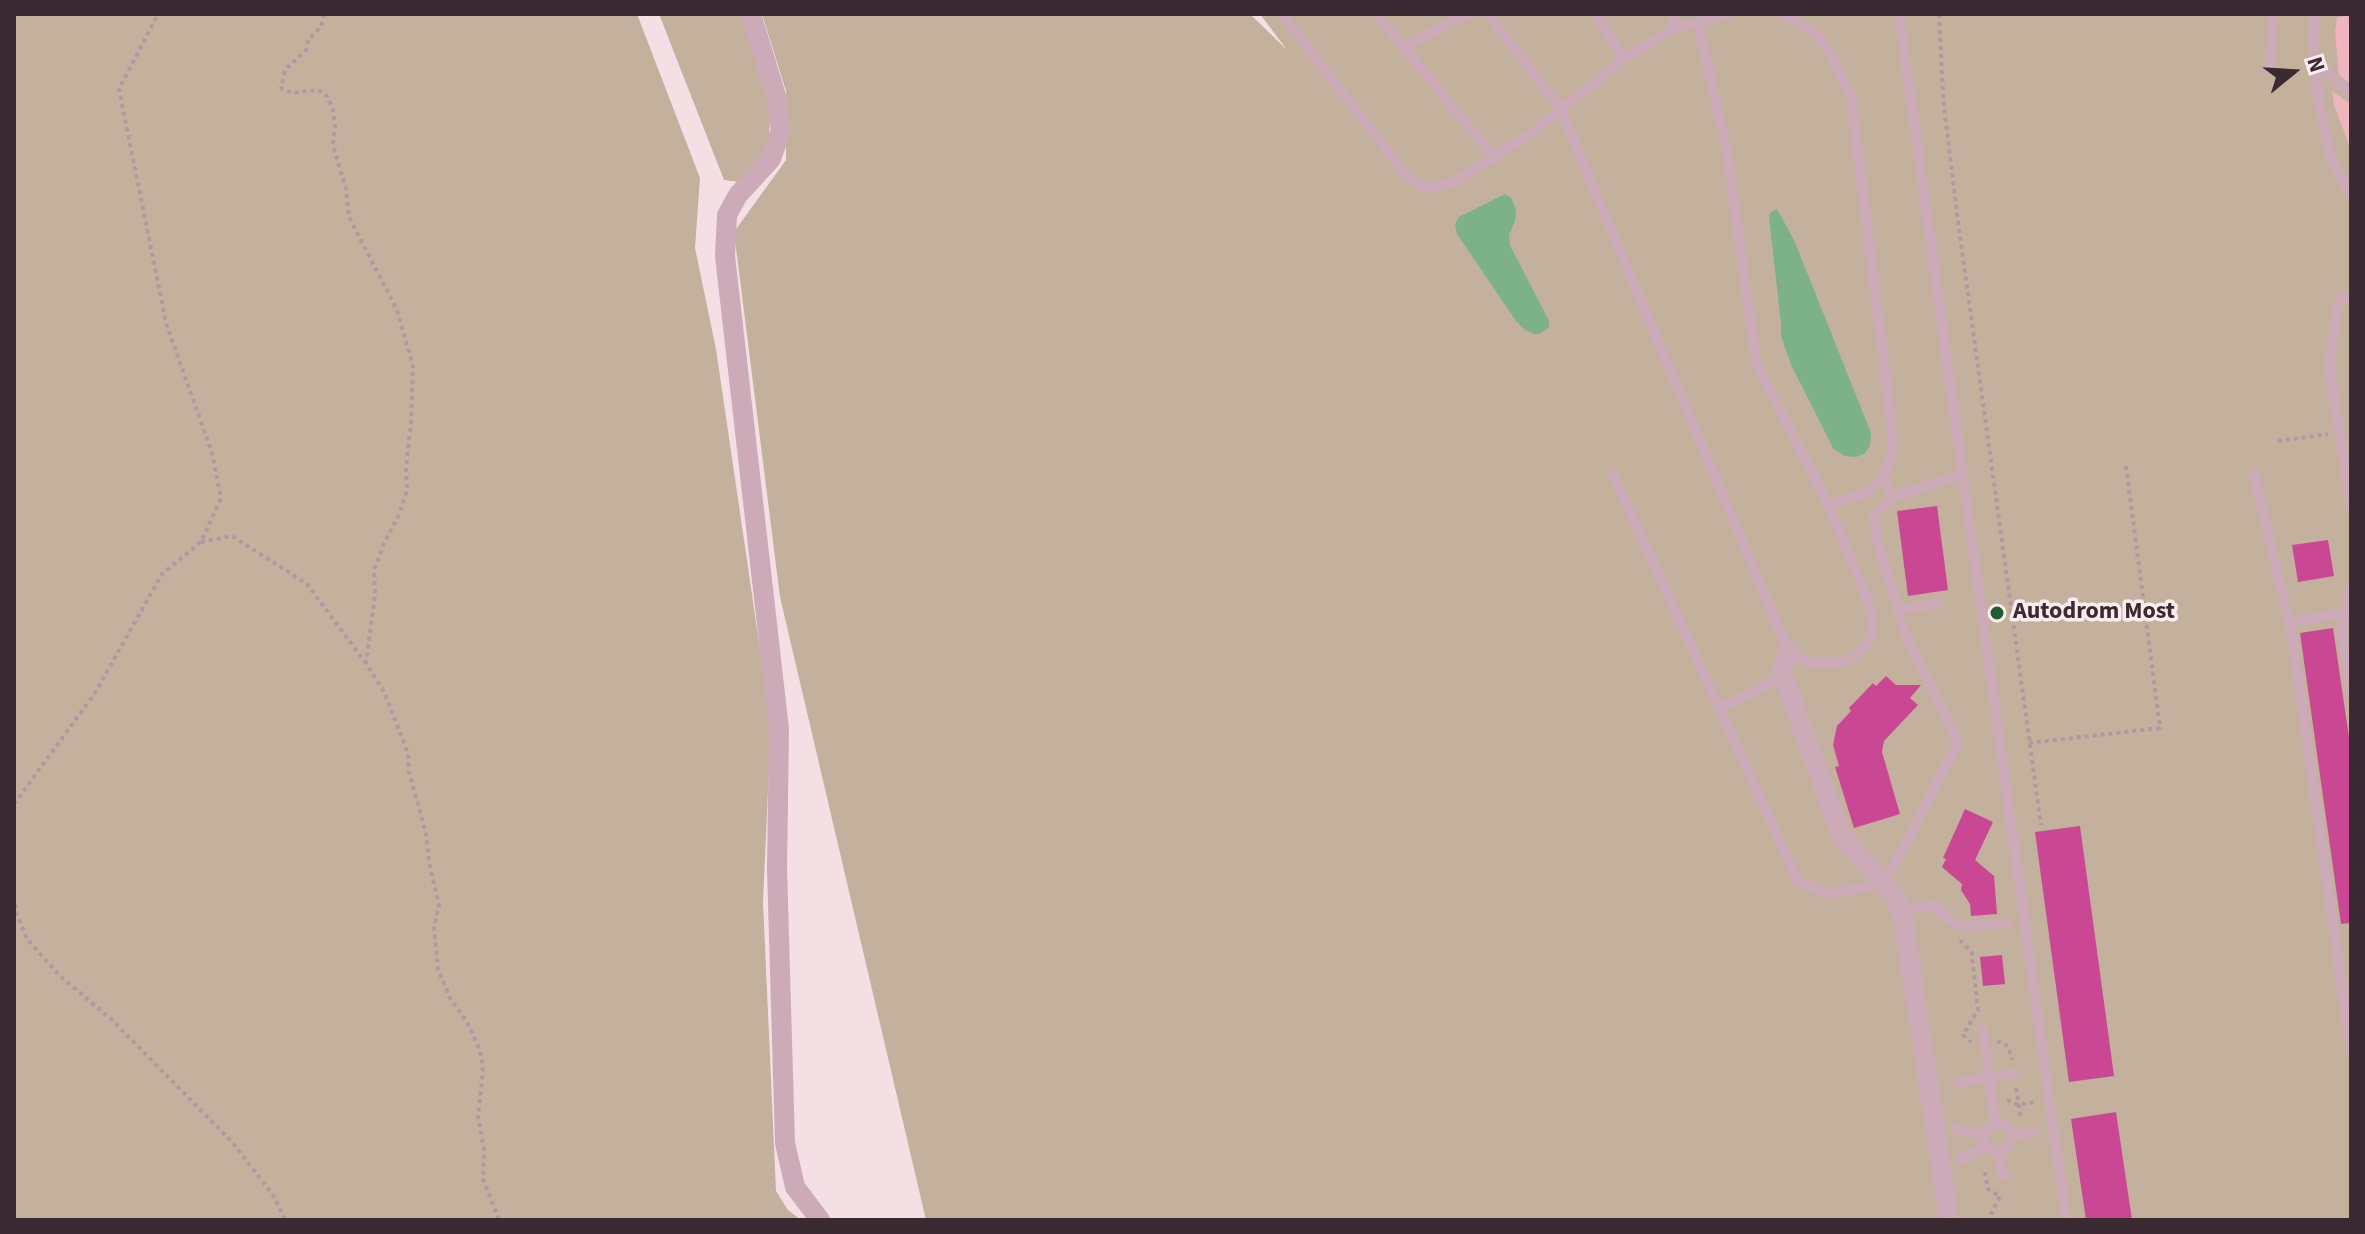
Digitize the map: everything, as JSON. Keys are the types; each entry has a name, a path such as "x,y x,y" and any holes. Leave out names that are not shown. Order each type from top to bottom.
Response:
{"street":[{"path":"751,14 776,96 781,130 771,159 738,195 727,215 725,256 779,729 777,868 785,1143 795,1187 820,1220"},
{"path":"1788,650 1782,672 1841,835 1885,883 1901,911 1949,1220"}],"lane":[{"path":"1282,14 1402,170 1419,185 1433,188 1454,182 1495,158 1624,59 1672,29 1729,14"},
{"path":"1376,14 1495,158"},
{"path":"1403,48 1456,19 1474,14"},
{"path":"1488,14 1560,108 1788,650 1816,663 1842,662 1865,648 1871,636 1873,626 1867,598 1829,506 1756,362 1727,151 1698,22"},
{"path":"1596,14 1624,59"},
{"path":"1672,29 1675,14"},
{"path":"1781,14 1817,34 1851,97 1891,421 1892,451 1884,476 1867,492 1829,506"},
{"path":"1899,14 2066,1220"},
{"path":"2269,72 2274,14"},
{"path":"2315,14 2319,102 2331,159 2351,196"},
{"path":"2315,61 2351,94"},
{"path":"2351,300 2343,297 2338,302 2329,364 2351,509"},
{"path":"2254,473 2289,622 2351,1052"},
{"path":"1613,474 1798,881 1828,894 1885,883 1958,742 1906,635 1877,540 1874,516 1891,498 1963,474"},
{"path":"1884,476 1891,498"},
{"path":"2351,585 2342,632 2351,695"},
{"path":"1898,610 1939,603"},
{"path":"2289,622 2345,613"},
{"path":"1719,708 1764,687 1782,672"},
{"path":"1901,911 1936,905 1944,916 1956,924 2007,923"},
{"path":"1983,1030 1995,1124"},
{"path":"1959,1082 2014,1074"},
{"path":"1956,1129 1985,1140 1991,1151 1999,1152 2009,1147 2012,1136 2006,1126 1995,1124 1988,1127 1985,1140 1960,1160"},
{"path":"2012,1136 2034,1132"},
{"path":"1999,1152 2005,1177"}],"path":[{"path":"14,804 95,693 162,574 201,542 221,498 212,453 166,323 119,89 158,14"},
{"path":"324,14 321,27 308,40 306,50 285,70 281,88 292,93 318,90 327,96 333,110 333,145 346,189 349,217 397,310 413,366 407,490 374,570 375,594 366,663"},
{"path":"1939,14 1943,97 1957,214 2041,825"},
{"path":"2278,441 2338,432"},
{"path":"2029,743 2160,728 2126,466"},
{"path":"201,542 232,536 307,584 384,692 408,753 409,772 426,834 439,905 434,928 438,969 450,998 467,1022 480,1050 483,1071 478,1117 484,1149 483,1179 499,1220"},
{"path":"14,896 16,912 27,939 60,976 112,1020 232,1142 273,1195 285,1220"},
{"path":"2003,1094 2006,1100 2018,1105 2049,1100"},
{"path":"1988,1163 1985,1170 1988,1189 2000,1196 1988,1220"}],"shaded area":[{"path":"14,14 637,14 700,178 695,248 716,349 771,724 763,902 776,1191 788,1210 801,1220 14,1220"},
{"path":"659,14 743,14 771,104 768,153 740,182 724,180"},
{"path":"762,14 1250,14 1287,50 1260,14 2351,14 2351,1220 926,1220 780,597 734,232 786,160 786,91"},
{"path":"1505,194 1511,198 1516,209 1509,235 1510,245 1549,321 1549,327 1540,334 1525,330 1516,321 1457,234 1455,224 1459,217"},
{"path":"1777,209 1794,240 1871,433 1870,446 1864,454 1856,457 1844,456 1833,448 1792,367 1781,336 1769,217"}],"sand":[{"path":"2337,17 2351,17 2351,84 2339,75 2335,31"},
{"path":"2332,91 2351,104 2351,150 2334,105"}],"building":[{"path":"1937,506 1948,590 1908,596 1897,511"},
{"path":"2328,540 2334,576 2298,582 2292,545"},
{"path":"2333,628 2351,751 2351,923 2341,924 2300,633"},
{"path":"1886,676 1896,685 1921,685 1910,698 1918,705 1884,741 1882,752 1900,814 1854,828 1835,767 1839,766 1833,745 1837,726 1873,683 1876,686"},
{"path":"1965,809 1993,822 1975,860 1994,876 1997,914 1971,916 1970,904 1961,890 1962,884 1942,867"},
{"path":"2080,826 2114,1076 2069,1082 2035,832"},
{"path":"2002,955 2005,984 1983,986 1980,957"},
{"path":"2116,1112 2132,1220 2086,1220 2071,1119"}],"place":[{"name":"Autodrom Most","path":"1997,613"}]}
